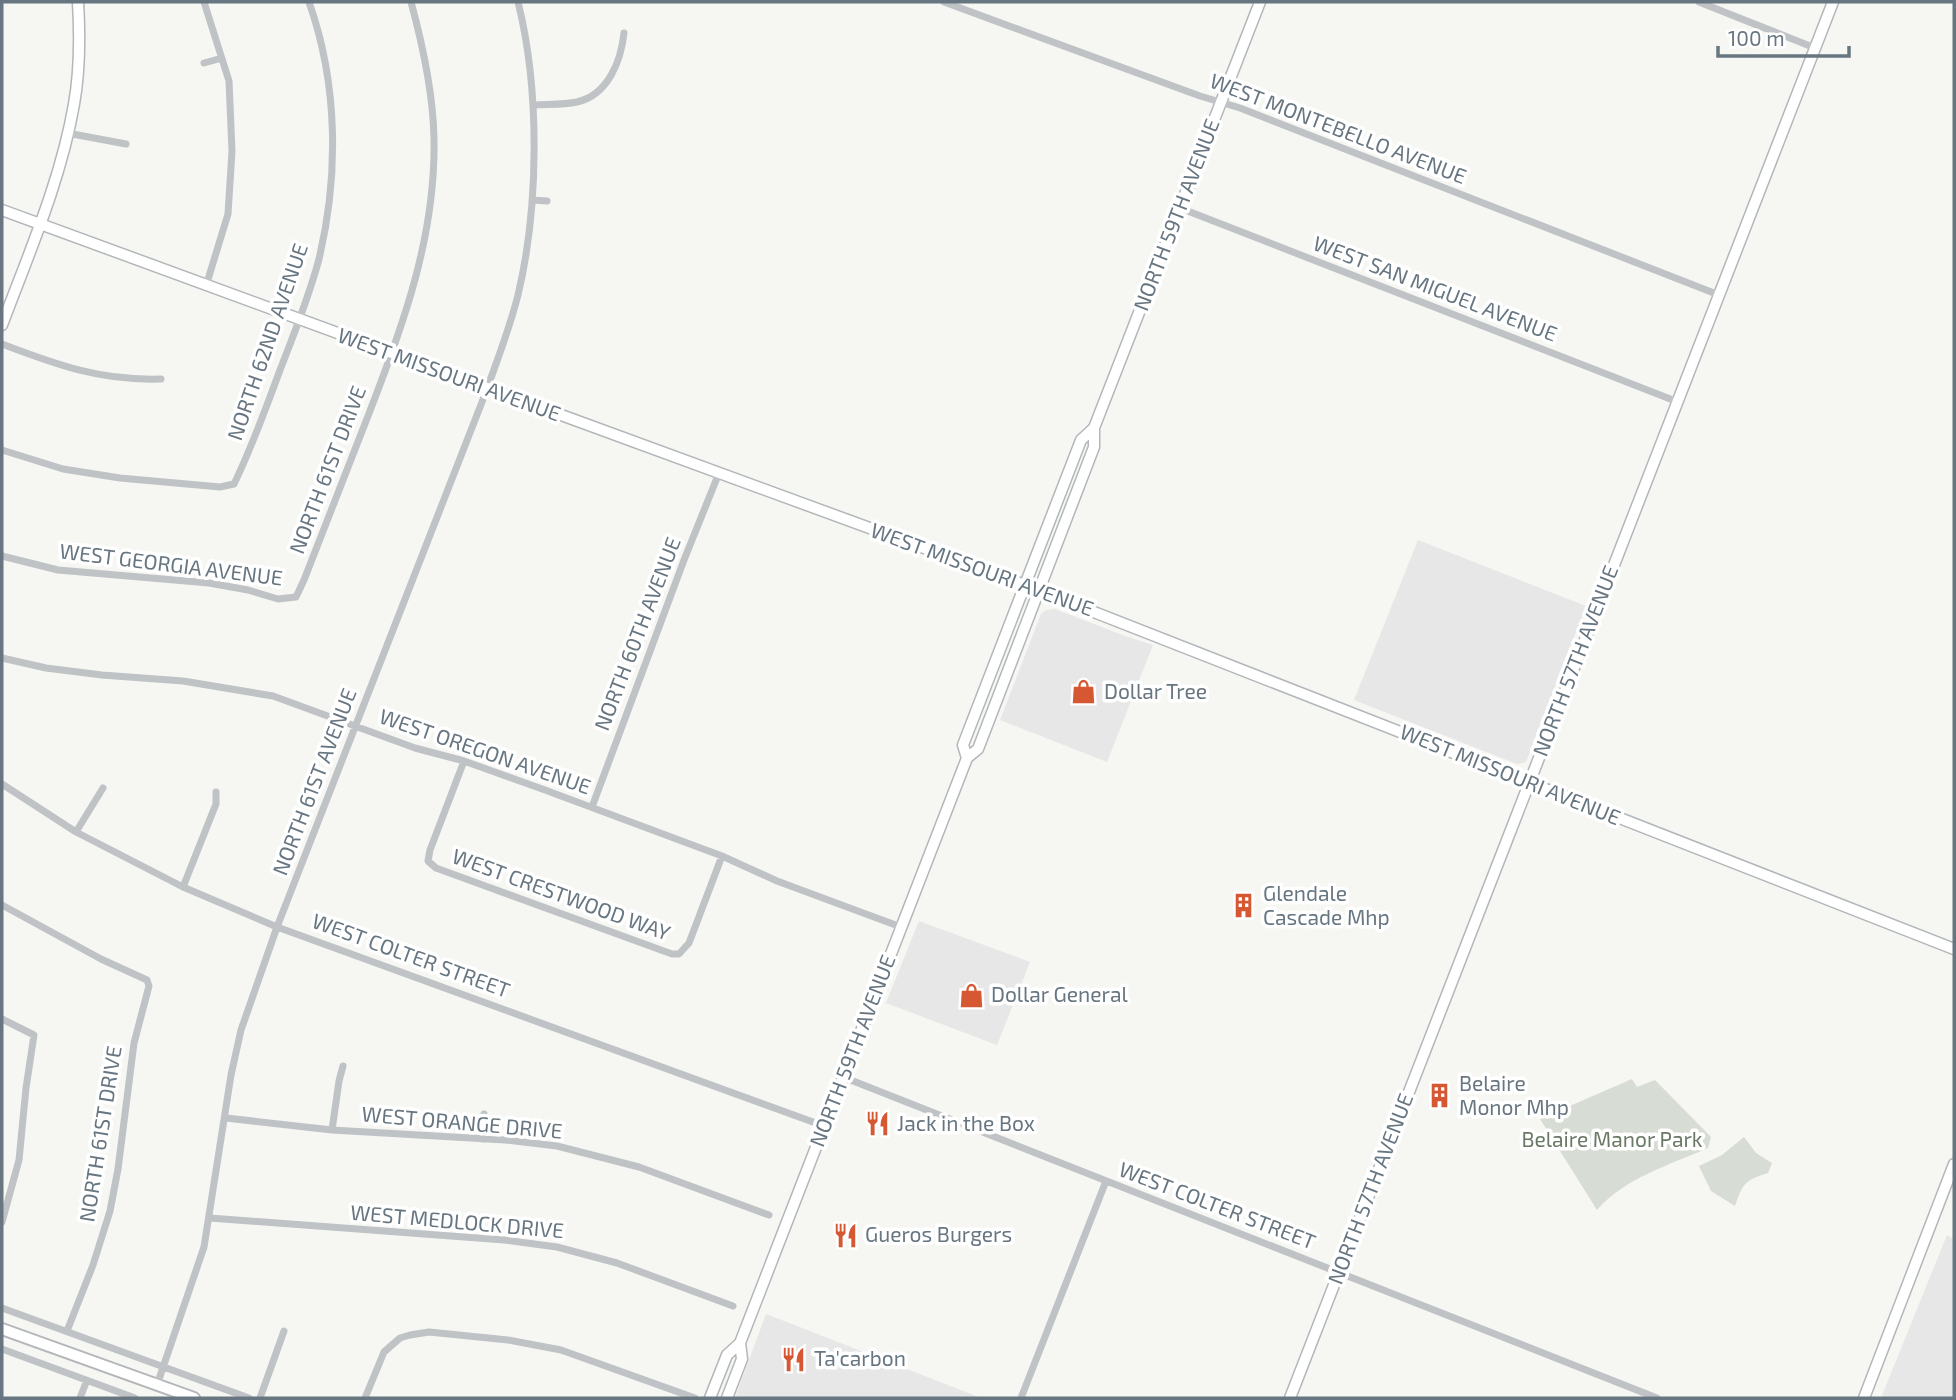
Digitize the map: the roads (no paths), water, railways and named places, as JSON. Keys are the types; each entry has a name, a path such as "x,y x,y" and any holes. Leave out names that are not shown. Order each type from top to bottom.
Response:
{"main road":[{"path":"2,1329 194,1398"}],"street":[{"path":"2,325 40,224 68,133 77,76 80,31 78,2"},
{"path":"204,2 229,81 232,151 228,214 206,286"},
{"name":"NORTH 62ND AVENUE","path":"2,450 63,469 120,478 220,486 234,484 299,319 323,236 331,181 334,126 325,63 309,2"},
{"name":"NORTH 61ST DRIVE","path":"296,597 392,354 424,250 434,139 426,66 411,2"},
{"name":"NORTH 61ST AVENUE","path":"157,1385 201,1258 211,1218 231,1075 241,1030 276,926 487,388 507,334 518,293 532,200 533,106 518,2"},
{"name":"WEST MONTEBELLO AVENUE","path":"944,2 1221,102 1719,295"},
{"name":"NORTH 59TH AVENUE","path":"727,1398 741,1359 740,1343 967,758 978,749 1040,591 1094,447 1094,428 1260,2"},
{"path":"1699,2 1815,48"},
{"name":"NORTH 57TH AVENUE","path":"1290,1398 1833,2"},
{"path":"533,106 579,102 594,94 606,84 614,69 622,51 624,33"},
{"path":"204,63 222,58"},
{"path":"68,133 125,144"},
{"path":"532,200 547,201"},
{"name":"WEST SAN MIGUEL AVENUE","path":"1180,208 1678,402"},
{"name":"WEST MISSOURI AVENUE","path":"2,211 1025,585 1954,949"},
{"path":"2,344 91,374 161,379"},
{"name":"NORTH 59TH AVENUE","path":"967,758 963,745 1081,440 1094,428"},
{"name":"NORTH 60TH AVENUE","path":"592,807 719,473"},
{"name":"WEST GEORGIA AVENUE","path":"2,556 58,570 209,583 278,599 296,597"},
{"name":"WEST OREGON AVENUE","path":"2,658 102,676 183,681 273,696 415,748 464,761 592,807 722,856 776,881 901,927"},
{"name":"WEST CRESTWOOD WAY","path":"464,761 430,850 428,861 436,868 672,954 679,954 684,951 722,856"},
{"name":"WEST COLTER STREET","path":"2,784 76,832 183,887 276,926 824,1126"},
{"path":"76,832 103,788"},
{"path":"183,887 216,804 216,792"},
{"name":"NORTH 61ST DRIVE","path":"2,905 101,959 147,979 147,996 134,1042 118,1170 110,1211 93,1265 67,1331"},
{"path":"2,1019 34,1035 19,1160 2,1222"},
{"path":"332,1130 343,1066"},
{"name":"WEST COLTER STREET","path":"843,1077 1657,1398"},
{"path":"482,1139 484,1114"},
{"name":"WEST ORANGE DRIVE","path":"226,1118 332,1130 557,1146 699,1187 769,1214"},
{"path":"1864,1398 1954,1164"},
{"path":"1021,1398 1106,1181"},
{"name":"WEST MEDLOCK DRIVE","path":"211,1218 504,1240 557,1247 617,1263 733,1306"},
{"path":"2,1308 249,1398"},
{"path":"260,1398 284,1331"},
{"path":"365,1398 384,1352 400,1338 429,1332 508,1340 561,1350 695,1398"},
{"name":"NORTH 59TH AVENUE","path":"710,1398 727,1355 740,1343"},
{"path":"2,1349 135,1398"},
{"path":"80,1398 87,1380"}],"place":[{"name":"Dollar Tree","path":"1084,692"},
{"name":"Glendale Cascade Mhp","path":"1243,906"},
{"name":"Dollar General","path":"971,995"},
{"name":"Belaire Monor Mhp","path":"1439,1096"},
{"name":"Jack in the Box","path":"877,1124"},
{"name":"Gueros Burgers","path":"845,1235"},
{"name":"Ta'carbon","path":"794,1359"}],"park label":[{"name":"Belaire Manor Park","path":"1612,1140"}]}
